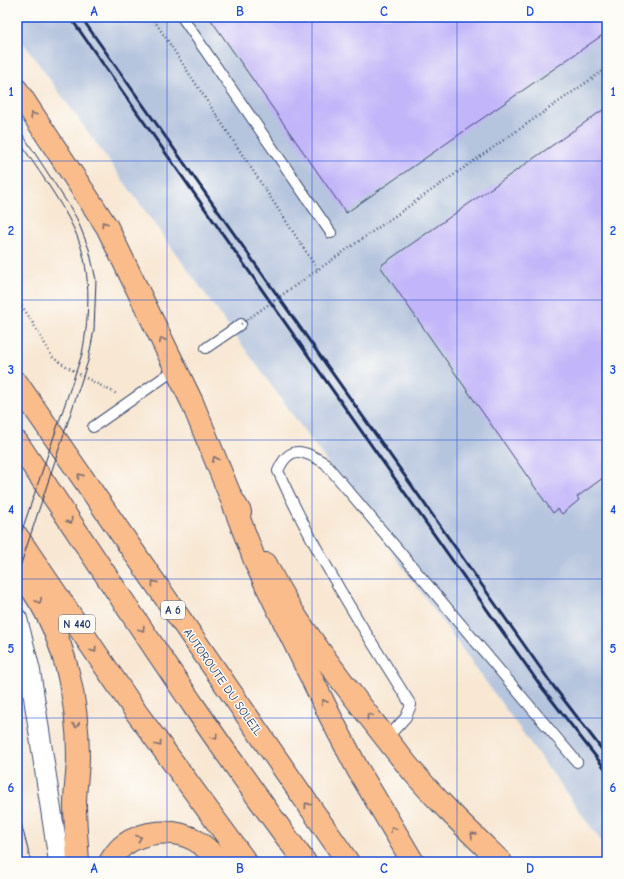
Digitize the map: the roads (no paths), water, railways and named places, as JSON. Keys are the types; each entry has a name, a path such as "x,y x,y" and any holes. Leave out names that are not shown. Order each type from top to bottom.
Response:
{"main road":[{"path":"17,90 107,228 192,402 257,566 357,768 413,862"},
{"name":"AUTOROUTE DU SOLEIL","path":"17,383 329,837 348,862"},
{"path":"17,442 163,661 305,862"},
{"path":"230,495 248,525 271,574 296,615 324,656 386,739 409,767 462,824 501,862"},
{"name":"N 440","path":"17,536 136,712 246,862"},
{"path":"17,569 36,594 49,620 63,652 70,680 75,710 78,756 75,804 78,862"},
{"path":"110,862 122,846 129,842 152,834 165,832 181,835 194,840 209,850 221,862"},
{"path":"329,837 354,862"}],"street":[{"path":"17,619 30,671 59,862"}],"lane":[{"path":"182,17 331,233"},
{"path":"206,348 240,324"},
{"path":"93,427 170,373"},
{"path":"386,739 406,717 411,705 346,601 289,495 278,471 283,459 296,452 307,453 325,463 577,762"}],"tram line":[{"path":"17,126 77,219 89,249 96,280 94,330 88,361 17,576"},
{"path":"17,138 54,194 74,229 84,259 88,290 87,323 82,354 17,545"},
{"path":"17,807 31,862"},
{"path":"17,844 22,862"}],"railway":[{"path":"70,17 540,685 607,771"},
{"path":"81,17 551,683 607,756"}]}
